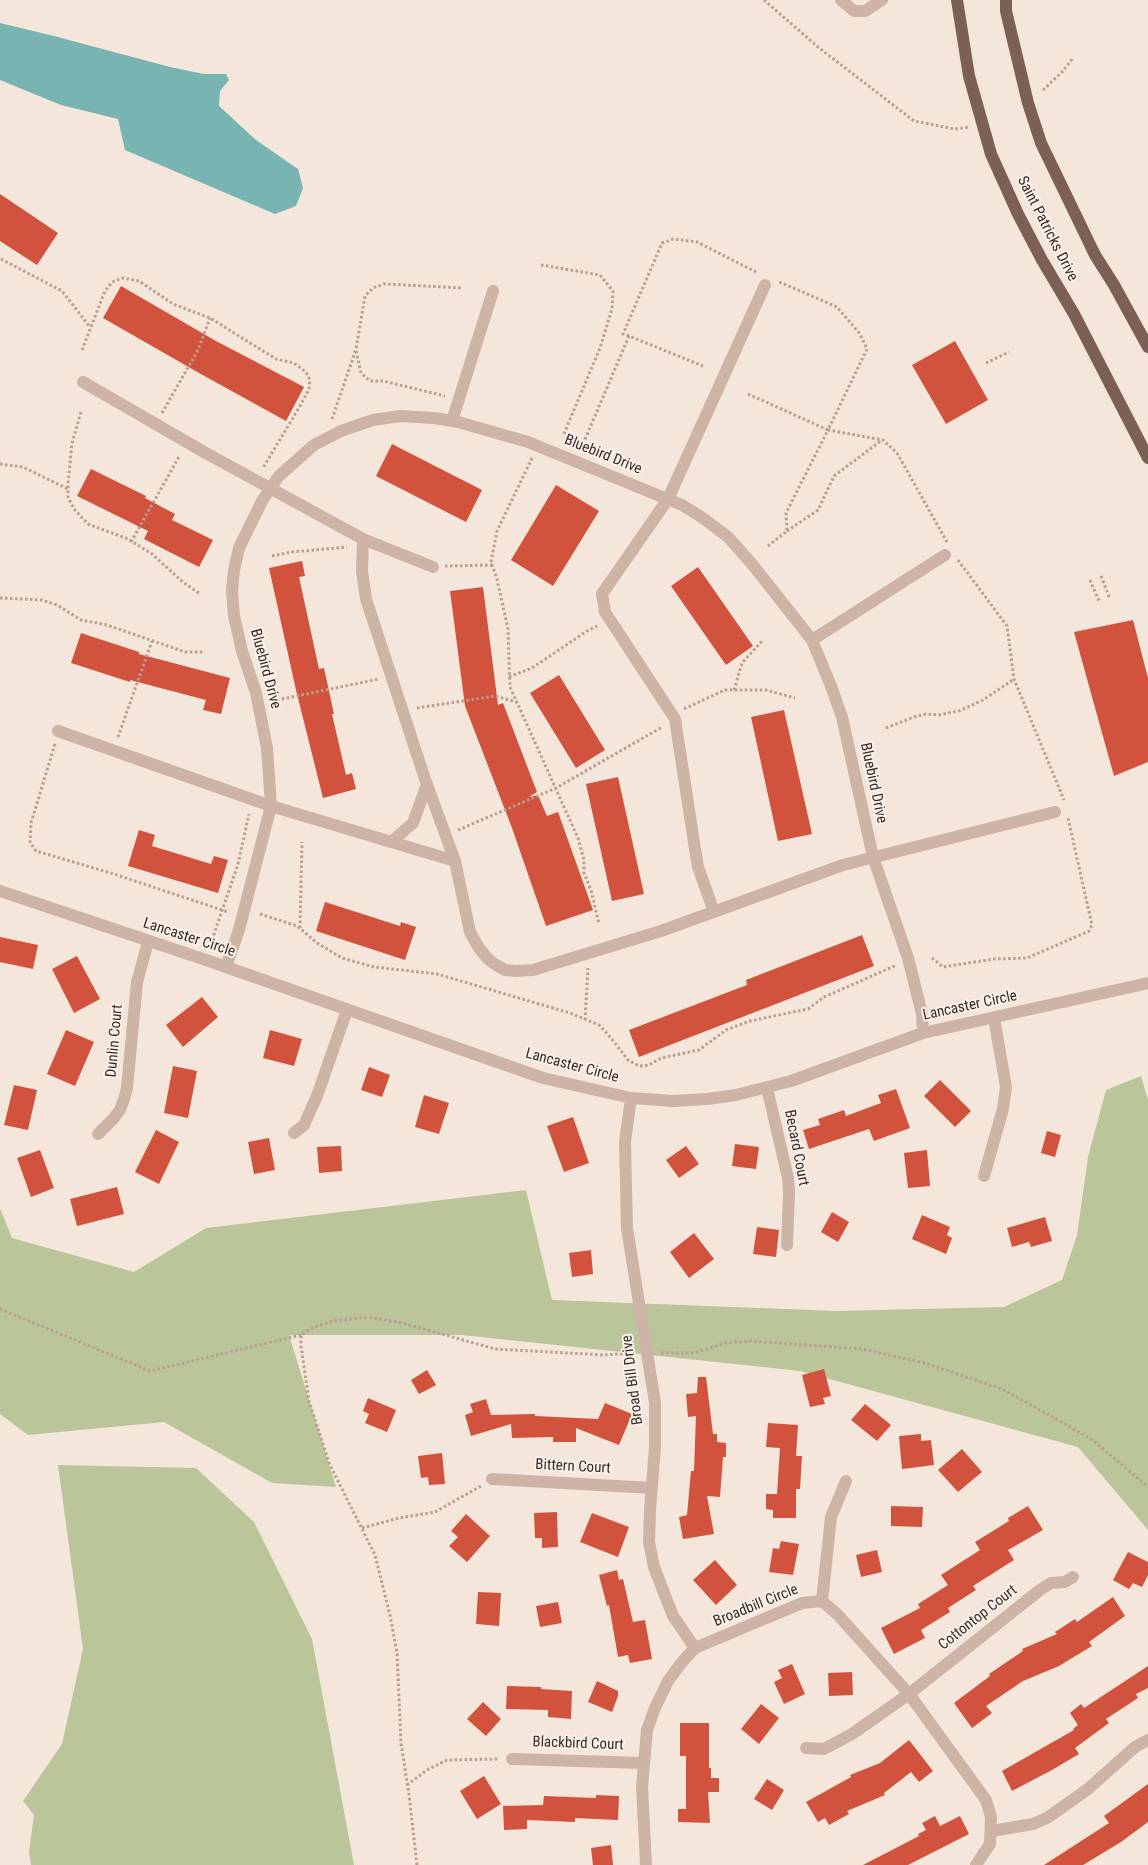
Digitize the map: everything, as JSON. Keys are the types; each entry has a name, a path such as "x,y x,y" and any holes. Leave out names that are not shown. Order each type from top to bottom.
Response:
{"main road":[{"name":"Saint Patricks Drive","path":"957,0 969,76 991,154 1018,214 1042,260 1143,438 1148,458"},
{"name":"Saint Patricks Drive","path":"1006,0 1006,11 1028,103 1041,143 1095,256 1114,285 1148,347"}],"street":[{"path":"841,0 854,11 865,11 882,0"},
{"path":"714,912 698,867 675,719 604,612 602,594 668,499 765,284"},
{"path":"452,421 493,291"},
{"path":"83,382 363,542 433,567"},
{"name":"Bluebird Drive","path":"226,967 239,930 270,806 267,748 256,693 234,616 232,591 239,548 262,501 279,476 314,445 341,431 373,420 400,416 434,418 452,421 537,446 668,499 703,518 728,537 752,564 812,640 842,717 873,857 909,961 922,1014 923,1033"},
{"path":"363,542 362,571 366,599 427,784 455,861 470,932 488,959 505,970 532,970 661,931 841,866 1061,812"},
{"path":"812,640 949,551"},
{"path":"58,731 270,806 455,861"},
{"path":"391,842 413,823 427,784"},
{"name":"Lancaster Circle","path":"0,891 226,967 543,1078 631,1098 673,1101 736,1095 791,1081 923,1033 1148,983"},
{"name":"Dunlin Court","path":"98,1134 117,1114 124,1099 137,982 148,942"},
{"path":"294,1133 304,1125 317,1096 347,1010"},
{"path":"984,1176 1003,1109 1006,1087 994,1018"},
{"name":"Becard Court","path":"767,1088 788,1178 787,1246"},
{"name":"Broad Bill Drive","path":"631,1098 625,1142 627,1228 655,1403 649,1542 654,1567 673,1616 695,1648"},
{"name":"Bittern Court","path":"492,1479 652,1488"},
{"path":"822,1601 831,1517 846,1481"},
{"name":"Cottontop Court","path":"806,1748 824,1748 840,1742 908,1694 1040,1590 1051,1583 1065,1582 1073,1577"},
{"name":"Broadbill Circle","path":"646,1865 642,1787 647,1730 668,1681 695,1648 802,1603 822,1601 838,1615 908,1694 986,1800 992,1817 992,1831 990,1844 976,1865"},
{"path":"992,1831 1032,1824 1052,1815 1088,1789 1135,1747 1148,1740"},
{"name":"Blackbird Court","path":"512,1759 644,1762"}],"path":[{"path":"764,0 818,47 914,121 955,129 982,125"},
{"path":"1043,90 1063,71 1073,58"},
{"path":"1,259 62,291 90,328"},
{"path":"541,265 600,275 613,291 612,308 600,348 564,436"},
{"path":"82,350 105,291 112,282 123,278 139,281 173,304 210,318 276,359 294,363 306,372 310,380 309,389 262,469"},
{"path":"325,439 356,349 365,296 373,288 384,284 463,288"},
{"path":"155,424 198,350 210,318"},
{"path":"583,444 629,336 703,366"},
{"path":"356,349 361,373 370,380 383,381 448,397"},
{"path":"986,363 1009,352"},
{"path":"81,412 72,443 68,489 68,496 74,509 88,524 131,542 152,554 184,583 199,593"},
{"path":"787,530 786,513 828,430 883,440 897,453 949,551 1007,626 1014,679 1062,793 1064,802"},
{"path":"768,546 787,530 818,510 834,476 883,440"},
{"path":"131,542 188,442"},
{"path":"537,446 497,530 491,562 497,579 508,629 510,687 578,838 584,860 584,873 591,890 599,924"},
{"path":"0,464 23,467 68,489"},
{"path":"272,556 363,542"},
{"path":"433,567 492,565"},
{"path":"1101,576 1110,599"},
{"path":"1090,580 1100,603"},
{"path":"0,598 42,600 57,605 81,620 107,625 185,652 203,652"},
{"path":"509,677 532,668 587,631 610,620"},
{"path":"113,752 152,641"},
{"path":"734,690 742,663 762,641"},
{"path":"285,697 392,676"},
{"path":"886,728 926,714 938,715 959,711 983,700 1014,679"},
{"path":"683,710 725,690 766,690 796,698"},
{"path":"402,710 495,696 517,702"},
{"path":"446,835 556,788 663,726"},
{"path":"52,758 31,823 30,842 36,850 230,913"},
{"path":"212,940 238,864 251,808"},
{"path":"932,958 943,967 994,959 1027,958 1089,931 1092,925 1061,812"},
{"path":"300,929 302,842"},
{"path":"260,914 297,926 317,943 342,958 374,967 437,974 570,1014 599,1025 628,1060 639,1066 649,1065 661,1058 699,1050 726,1030 750,1021 808,1009 824,997 909,961"},
{"path":"585,1020 589,953"},
{"path":"0,1309 150,1371 301,1334 333,1321 369,1317 403,1324 495,1350 604,1356 695,1352 726,1344 751,1341 862,1349 925,1363 1002,1389 1094,1442 1148,1487"},
{"path":"301,1334 309,1401 329,1463 375,1555 390,1615 397,1653 399,1719 417,1865"},
{"path":"362,1528 399,1518 435,1512 492,1479"},
{"path":"407,1785 427,1770 448,1760 512,1759"}],"green space":[{"path":"1141,1076 1148,1100 1148,1530 1078,1447 800,1371 462,1335 289,1335 336,1487 272,1483 164,1422 28,1435 0,1414 0,1208 12,1238 134,1272 206,1228 526,1190 552,1300 837,1311 1004,1307 1062,1280 1077,1235 1088,1157 1106,1090"},
{"path":"58,1465 196,1468 254,1522 312,1639 354,1865 31,1865 29,1852 34,1815 23,1801 62,1744 83,1649"}],"water":[{"path":"0,23 170,67 204,74 226,74 229,80 220,91 219,106 256,140 298,169 303,188 296,206 275,214 125,150 118,119 61,105 0,80"}],"building":[{"path":"0,194 58,233 37,265 0,241"},
{"path":"121,286 216,341 304,387 286,421 103,318"},
{"path":"955,341 988,400 946,424 912,365"},
{"path":"392,444 482,490 466,522 376,476"},
{"path":"91,469 146,496 145,498 175,514 172,520 213,540 199,567 144,539 148,531 77,496"},
{"path":"556,485 599,511 553,586 511,560"},
{"path":"302,561 305,576 299,577 319,669 324,668 346,775 352,773 356,789 323,798 296,690 269,568"},
{"path":"698,567 753,646 726,665 671,586"},
{"path":"483,587 498,705 503,703 537,792 529,797 538,795 547,816 558,812 593,910 546,926 512,828 465,706 450,591"},
{"path":"1133,620 1148,678 1148,762 1114,776 1074,632"},
{"path":"81,633 139,652 139,654 230,678 221,714 203,710 206,700 130,680 130,682 71,663"},
{"path":"559,675 605,750 576,768 530,693"},
{"path":"784,710 812,834 778,841 751,717"},
{"path":"618,777 644,894 612,901 586,784"},
{"path":"139,830 155,835 152,846 211,864 214,856 228,860 218,893 128,866"},
{"path":"325,902 400,926 401,922 416,927 405,960 316,931"},
{"path":"862,935 874,966 639,1057 629,1030 747,985 746,980"},
{"path":"0,937 38,945 33,969 0,962"},
{"path":"77,956 100,999 74,1013 52,969"},
{"path":"202,997 218,1017 183,1047 166,1025"},
{"path":"66,1030 94,1042 75,1086 47,1074"},
{"path":"270,1030 302,1039 294,1066 263,1058"},
{"path":"173,1066 197,1071 188,1118 164,1113"},
{"path":"369,1067 390,1075 382,1097 361,1090"},
{"path":"940,1080 971,1111 955,1127 924,1096"},
{"path":"14,1085 37,1090 28,1130 4,1125"},
{"path":"896,1089 910,1128 874,1141 869,1129 809,1149 803,1130 820,1125 818,1119 844,1110 846,1116 881,1103 878,1095"},
{"path":"424,1095 449,1103 439,1134 415,1127"},
{"path":"573,1117 589,1163 564,1172 547,1126"},
{"path":"156,1130 179,1142 159,1184 135,1172"},
{"path":"1047,1131 1061,1135 1055,1157 1041,1153"},
{"path":"269,1138 275,1170 254,1174 248,1142"},
{"path":"735,1144 759,1147 756,1169 732,1166"},
{"path":"341,1146 342,1171 319,1173 317,1147"},
{"path":"686,1146 699,1164 679,1178 666,1160"},
{"path":"40,1150 54,1188 31,1197 17,1158"},
{"path":"927,1150 930,1186 908,1188 904,1153"},
{"path":"117,1187 124,1214 77,1226 70,1199"},
{"path":"832,1212 849,1222 838,1242 821,1232"},
{"path":"922,1215 950,1227 947,1235 952,1238 946,1254 912,1239"},
{"path":"1045,1217 1052,1241 1031,1247 1029,1242 1012,1247 1007,1228"},
{"path":"757,1227 779,1230 776,1257 753,1254"},
{"path":"694,1233 714,1259 689,1278 670,1252"},
{"path":"591,1250 593,1274 572,1277 569,1253"},
{"path":"824,1369 831,1396 823,1398 825,1404 810,1407 802,1375"},
{"path":"427,1370 436,1385 419,1394 411,1380"},
{"path":"698,1377 706,1377 713,1434 717,1434 717,1442 726,1443 726,1457 723,1457 720,1497 707,1496 714,1534 683,1539 679,1517 687,1515 691,1471 694,1471 696,1416 688,1417 686,1394 697,1393"},
{"path":"368,1398 396,1410 387,1432 365,1423 369,1414 363,1411"},
{"path":"486,1399 491,1415 535,1414 535,1416 598,1419 605,1403 632,1414 619,1445 576,1428 576,1442 553,1442 553,1437 512,1438 511,1424 471,1436 465,1415 473,1412 470,1404"},
{"path":"865,1404 891,1425 877,1441 851,1420"},
{"path":"768,1423 798,1425 796,1456 802,1456 800,1489 796,1489 796,1518 773,1518 773,1510 766,1509 766,1494 777,1494 780,1448 766,1447"},
{"path":"921,1434 921,1441 931,1440 934,1465 902,1469 899,1436"},
{"path":"962,1449 982,1472 958,1492 938,1470"},
{"path":"442,1453 445,1484 429,1485 428,1477 421,1478 418,1456"},
{"path":"891,1506 923,1507 922,1527 891,1526"},
{"path":"1028,1506 1043,1530 1008,1550 1014,1560 973,1586 976,1590 948,1608 950,1612 921,1630 925,1638 894,1654 881,1628 920,1608 918,1604 948,1585 941,1575 980,1550 975,1542 1009,1521 1008,1518"},
{"path":"557,1512 558,1547 542,1548 542,1538 535,1538 534,1513"},
{"path":"592,1513 629,1527 618,1557 580,1542"},
{"path":"466,1514 490,1536 467,1562 449,1546 458,1537 451,1531"},
{"path":"781,1541 799,1544 793,1575 769,1572 773,1548 779,1549"},
{"path":"877,1550 882,1572 861,1577 856,1555"},
{"path":"1128,1552 1148,1562 1148,1575 1142,1587 1133,1583 1129,1589 1113,1580"},
{"path":"715,1560 737,1585 716,1605 693,1580"},
{"path":"617,1570 619,1580 623,1579 633,1622 645,1620 652,1659 630,1663 628,1655 618,1657 609,1605 607,1606 599,1575"},
{"path":"478,1592 501,1593 499,1626 476,1624"},
{"path":"1113,1597 1125,1616 1089,1642 1092,1646 1059,1666 1023,1681 986,1706 992,1713 972,1728 954,1703 990,1676 989,1674 1023,1651 1022,1649 1057,1634 1055,1632 1075,1619 1077,1622"},
{"path":"558,1602 562,1623 540,1627 536,1606"},
{"path":"792,1664 805,1694 784,1704 774,1682 782,1678 778,1670"},
{"path":"1148,1666 1148,1688 1136,1694 1138,1698 1106,1719 1109,1723 1075,1748 1079,1754 1012,1791 1002,1771 1074,1730 1078,1725 1070,1713 1081,1704 1084,1708"},
{"path":"852,1672 853,1695 829,1696 828,1673"},
{"path":"597,1681 618,1691 612,1712 588,1702"},
{"path":"507,1686 541,1687 541,1689 572,1691 571,1719 548,1717 548,1710 506,1709"},
{"path":"483,1702 501,1719 486,1736 467,1719"},
{"path":"761,1704 779,1718 759,1744 741,1729"},
{"path":"680,1723 709,1723 709,1768 711,1768 711,1778 719,1778 719,1792 708,1792 710,1823 678,1822 678,1809 686,1809 686,1756 680,1756"},
{"path":"909,1740 933,1771 919,1782 911,1772 884,1793 885,1795 847,1811 849,1814 829,1825 825,1818 818,1822 806,1802 851,1777 850,1775 880,1763"},
{"path":"484,1776 501,1804 477,1819 460,1791"},
{"path":"767,1779 784,1790 772,1810 754,1799"},
{"path":"1148,1784 1148,1822 1121,1842 1083,1865 1044,1865 1109,1823 1104,1816"},
{"path":"596,1795 619,1796 618,1820 575,1818 575,1822 527,1820 527,1829 504,1830 503,1806 543,1805 544,1796 596,1798"},
{"path":"935,1816 940,1826 960,1816 969,1834 908,1865 863,1865 919,1836 918,1834 926,1830 922,1823"},
{"path":"611,1845 613,1865 593,1865 591,1848"}]}
